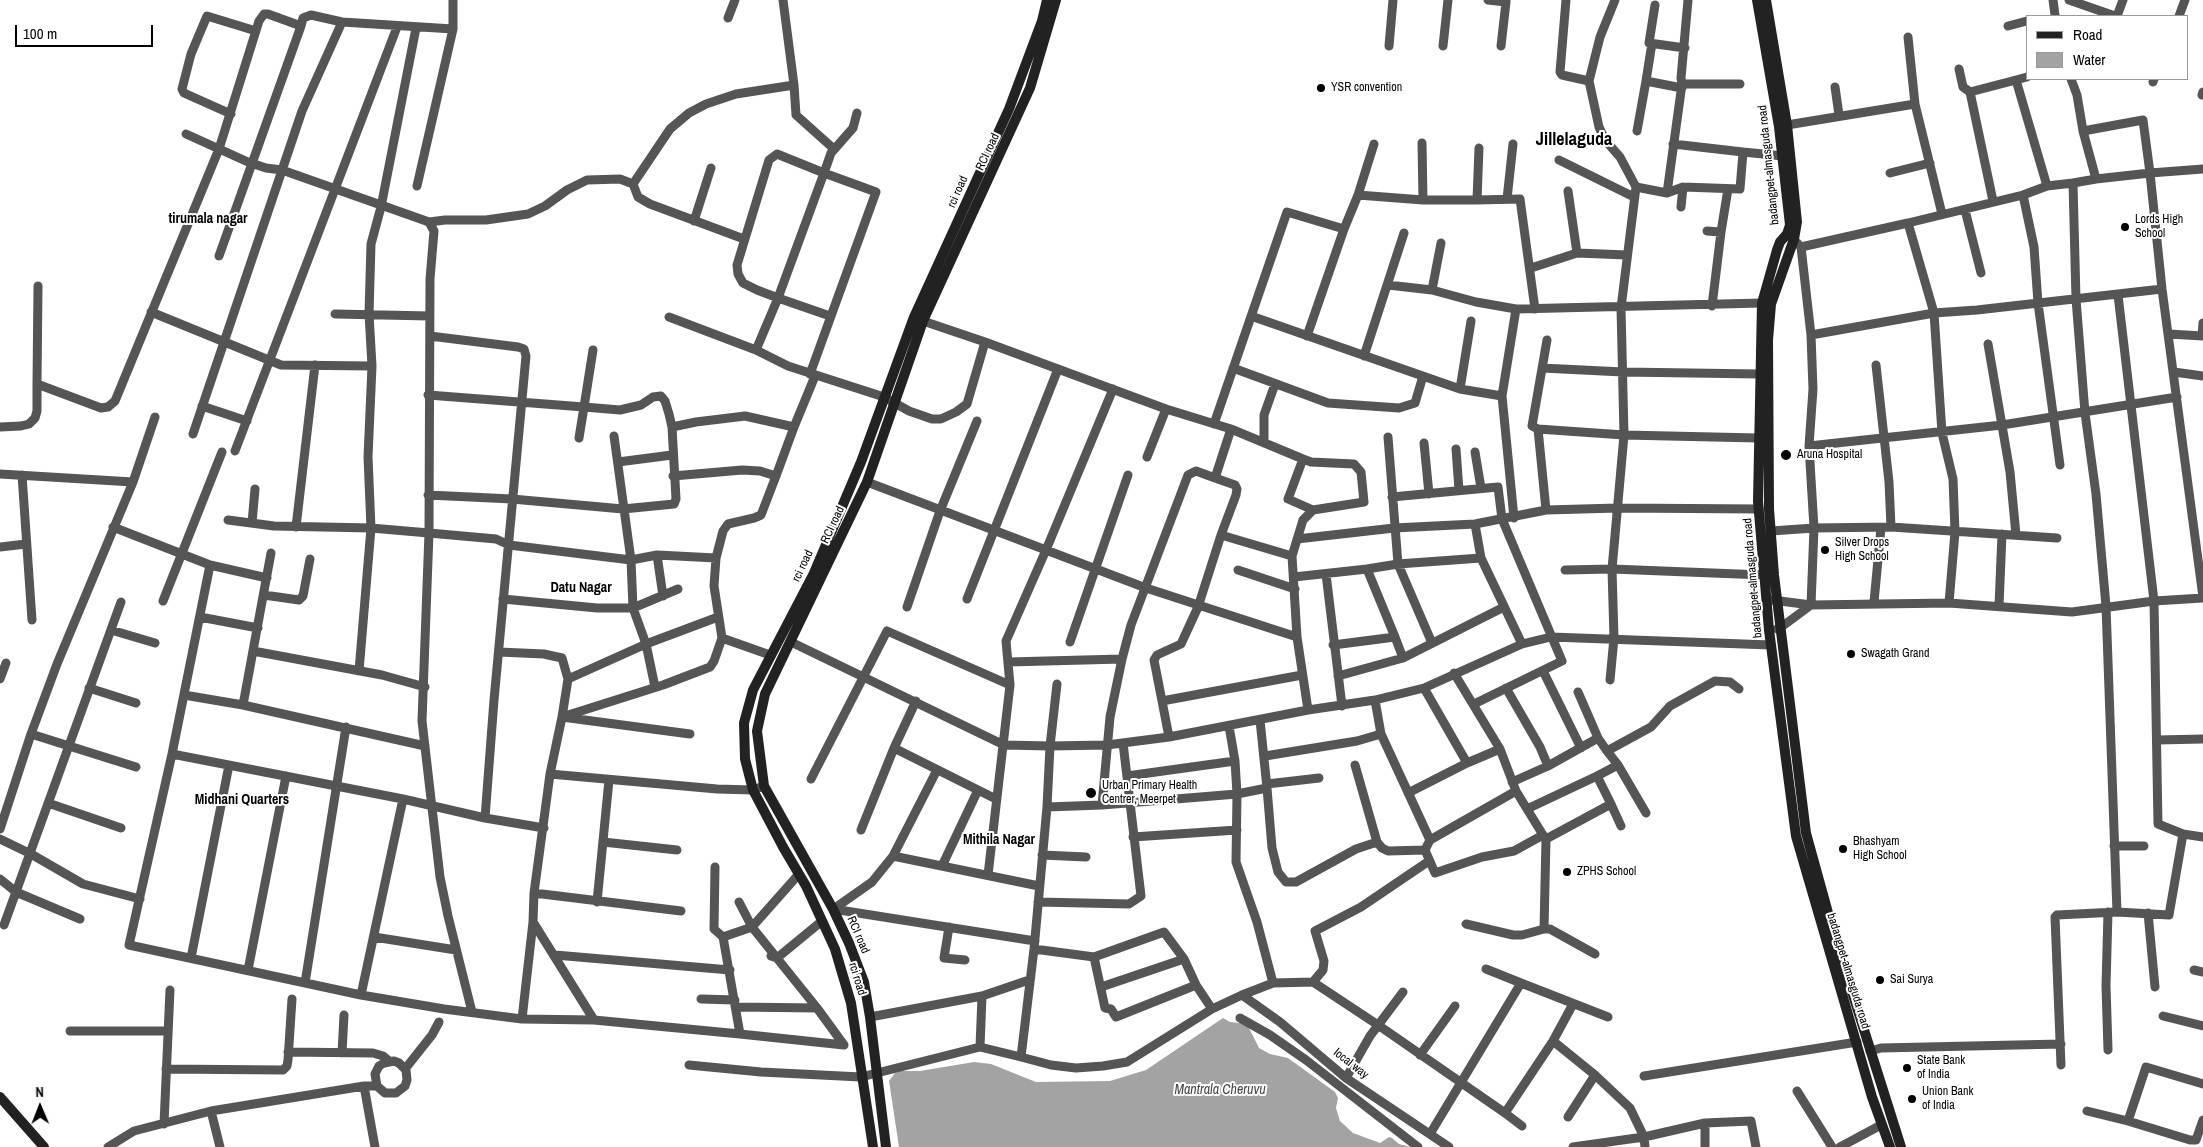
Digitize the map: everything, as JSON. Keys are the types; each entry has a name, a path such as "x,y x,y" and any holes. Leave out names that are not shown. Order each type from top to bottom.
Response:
{"main road":[{"name":"rci road","path":"873,1147 851,1003 834,949 822,921 799,874 753,790 745,759 744,723 753,690 814,574 861,462 914,317 1009,108 1042,21 1047,0"},
{"name":"RCI road","path":"886,1147 864,982 834,909 764,786 757,731 765,694 867,482 923,321 1030,88 1056,0"},
{"name":"badangpet-almasguda road","path":"1757,0 1783,156 1790,237"},
{"name":"badangpet-almasguda road","path":"1766,0 1788,125 1797,222 1790,237 1771,304 1768,340 1771,600"},
{"name":"badangpet-almasguda road","path":"1790,237 1780,242 1762,303 1758,438 1759,510 1764,575 1771,600 1806,833 1883,1094 1901,1147"},
{"name":"badangpet-almasguda road","path":"1775,629 1771,645 1796,836 1872,1097 1890,1147"},
{"path":"1872,1097 1883,1094"},
{"path":"0,1098 44,1147"}],"street":[{"path":"417,186 453,29 453,0"},
{"path":"728,18 735,0"},
{"path":"783,0 796,115 834,149"},
{"path":"1389,46 1393,0"},
{"path":"1443,46 1448,0"},
{"path":"1488,0 1506,1 1501,46"},
{"path":"1566,0 1560,72 1562,75 1589,81"},
{"path":"1610,680 1614,638 1612,569 1624,434 1620,308 1636,187 1620,157 1606,140 1599,127 1589,81 1600,37 1614,0"},
{"path":"1667,193 1682,86 1681,78 1688,0"},
{"path":"2053,0 2053,15"},
{"path":"2069,0 2113,15"},
{"path":"2116,15 2123,0"},
{"path":"2179,15 2185,0"},
{"path":"1655,5 1649,43 1684,48"},
{"path":"37,384 101,408 108,408 115,401 219,149 260,18 268,14 301,26"},
{"path":"219,256 254,164 303,18 308,15 342,22 397,27 453,29"},
{"path":"230,114 184,93 182,90 191,54 208,16 256,31"},
{"path":"193,434 302,111 342,22"},
{"path":"2008,26 2026,22"},
{"path":"235,452 397,27"},
{"path":"359,671 371,528 368,457 372,366 369,314 371,244 381,206 416,28"},
{"path":"1908,37 1915,104 1942,214"},
{"path":"1637,131 1652,43"},
{"path":"1959,69 1963,87 1970,92 1993,201"},
{"path":"1970,92 2026,77"},
{"path":"2016,80 2047,186"},
{"path":"2070,80 2077,95 2083,131 2096,180"},
{"path":"1646,81 1682,86 1740,84"},
{"path":"633,184 670,129 689,113 706,104 736,94 794,85"},
{"path":"1835,87 1839,115"},
{"path":"1788,125 1839,115 1915,104"},
{"path":"756,350 778,298 834,149 853,128 857,113"},
{"path":"1771,600 1811,605 1874,602 1949,603 2072,612 2106,606 2203,598 2162,289 2143,120 2083,131"},
{"path":"186,134 254,164 282,170 428,222 486,220 528,214 545,206 567,190 587,180 620,179 633,184 638,197 650,204 744,239"},
{"path":"1307,336 1344,229 1358,195 1374,144"},
{"path":"1422,144 1423,200"},
{"path":"1507,199 1513,144"},
{"path":"1674,144 1783,156"},
{"path":"1477,200 1479,148"},
{"path":"1636,187 1667,193 1683,187 1740,189 1743,152"},
{"path":"562,717 710,667 714,661 722,638 714,586 716,558 723,531 728,524 761,515 794,427 830,316 876,192 776,154 770,160 744,239 737,265 738,274 743,283 778,298 830,316"},
{"path":"1559,160 1634,197"},
{"path":"1890,173 1930,163"},
{"path":"694,220 711,168"},
{"path":"1790,237 1801,247 1965,210 1993,201 2023,195 2047,186 2150,173 2203,169"},
{"path":"2073,183 2076,299 2085,413 2096,494 2106,606 2114,846 2113,912 2106,986 2108,1050"},
{"path":"1681,207 1683,187"},
{"path":"1712,306 1728,189"},
{"path":"1568,191 1577,253"},
{"path":"1358,195 1423,200 1520,199 1536,309"},
{"path":"2023,195 2034,247 2038,302 2060,465"},
{"path":"1965,210 1981,273"},
{"path":"1214,424 1287,212 1344,229"},
{"path":"428,222 434,230 430,279 428,395 430,533 425,687 422,721 440,877 472,1012"},
{"path":"1908,223 1934,313 1942,433 1953,478 1955,532 1949,603"},
{"path":"1707,230 1721,232"},
{"path":"1364,356 1404,233"},
{"path":"1432,290 1441,243"},
{"path":"1801,247 1811,335 1813,389 1809,446 1814,528 1811,605"},
{"path":"1531,268 1577,253 1627,255"},
{"path":"1388,285 1432,290 1476,302 1516,309 1712,306 1762,303"},
{"path":"0,427 29,424 37,411 38,286"},
{"path":"1811,335 1934,313 2162,289"},
{"path":"2118,295 2154,601 2158,824 2183,834 2203,837"},
{"path":"1514,518 1502,396 1516,309"},
{"path":"151,312 224,340 270,362 281,364 372,366"},
{"path":"335,314 430,316"},
{"path":"1251,316 1460,389 1502,396"},
{"path":"669,317 756,350 788,366 812,375 884,397 909,411 932,419 941,419 967,404 972,393 985,342"},
{"path":"923,321 1166,409 1231,429 1311,462 1354,464 1362,472 1364,502 1313,510 1288,499 1303,459"},
{"path":"1460,389 1471,321"},
{"path":"2169,334 2202,336 2203,323"},
{"path":"430,336 524,349 526,356 485,818"},
{"path":"1547,340 1532,426 1538,429 1758,438"},
{"path":"1988,344 2010,472 2016,535"},
{"path":"579,438 593,350"},
{"path":"296,527 315,365"},
{"path":"1876,365 1885,438 1891,527"},
{"path":"1233,368 1328,403 1399,408 1415,403 1423,376"},
{"path":"1542,368 1623,372 1760,374"},
{"path":"967,599 1058,369"},
{"path":"2174,372 2203,376"},
{"path":"1264,443 1264,415 1275,384"},
{"path":"988,875 1010,685 1006,642 1113,389"},
{"path":"428,395 620,410 641,406 653,398 661,396 665,401 672,427 673,476 676,499 674,504 623,509 512,499 428,495"},
{"path":"1809,446 1942,433 2085,413 2177,397"},
{"path":"202,406 247,420"},
{"path":"1147,457 1166,409"},
{"path":"0,829 31,734 57,664 133,482 155,416"},
{"path":"672,427 745,416 794,427"},
{"path":"907,607 940,511 978,421"},
{"path":"1215,478 1231,429"},
{"path":"1538,429 1546,510"},
{"path":"614,436 631,560 633,608 646,644 655,687"},
{"path":"1388,438 1398,564 1432,644"},
{"path":"1424,443 1429,494"},
{"path":"1456,449 1459,490"},
{"path":"163,601 222,452"},
{"path":"1475,452 1481,488"},
{"path":"618,462 672,455"},
{"path":"673,476 742,470 760,471 776,476"},
{"path":"1102,805 1110,717 1131,625 1188,475 1196,471 1235,485 1237,489 1198,607 1181,644 1157,654 1154,660 1169,737"},
{"path":"0,474 133,482"},
{"path":"1070,642 1128,475"},
{"path":"22,476 32,620"},
{"path":"867,482 994,532 1198,607 1296,637"},
{"path":"1392,498 1498,487 1502,520 1562,661 1474,704"},
{"path":"252,523 255,489"},
{"path":"1297,539 1394,528 1475,524 1514,518 1546,510 1618,508 1759,510"},
{"path":"1308,710 1296,637 1292,556 1303,520 1313,510"},
{"path":"228,520 296,527 371,528 430,533 496,540 509,545 631,560 657,555 716,558"},
{"path":"1475,524 1482,558 1522,644"},
{"path":"114,527 210,565 267,578"},
{"path":"1771,531 1814,528 1891,527 2057,538"},
{"path":"1874,602 1881,528"},
{"path":"1999,606 2002,534"},
{"path":"1220,536 1292,556"},
{"path":"0,547 26,544"},
{"path":"243,705 271,553"},
{"path":"657,555 663,596"},
{"path":"1294,577 1398,564 1482,558"},
{"path":"264,595 299,600 303,596 310,559"},
{"path":"210,565 172,754 128,945 361,995 522,1019 594,1020 844,1045 818,1008 752,928 739,902"},
{"path":"1367,569 1403,658"},
{"path":"1565,570 1612,569 1764,575"},
{"path":"1238,570 1295,589"},
{"path":"1326,574 1342,706"},
{"path":"503,599 597,608 633,608 678,589"},
{"path":"4,924 121,602"},
{"path":"1775,629 1811,605"},
{"path":"1338,676 1403,658 1504,607"},
{"path":"568,678 646,644 718,616"},
{"path":"200,617 258,628"},
{"path":"111,630 155,643"},
{"path":"811,779 887,631 1010,685"},
{"path":"791,642 1004,745 1050,746 1106,746 1169,737 1308,710 1375,700 1424,688 1522,644 1551,636 1771,645"},
{"path":"1334,645 1395,637"},
{"path":"722,638 770,655"},
{"path":"253,651 359,671 425,687"},
{"path":"499,652 544,654 562,658 568,678 550,774 534,893 533,922 522,1019"},
{"path":"1008,662 1122,659"},
{"path":"0,679 6,663"},
{"path":"1543,671 1581,748"},
{"path":"1454,673 1500,749 1516,791 1544,837 1544,928"},
{"path":"1162,700 1302,675"},
{"path":"1607,751 1651,727 1670,706 1715,681 1730,682 1739,689"},
{"path":"1021,1057 1034,945 1047,807 1050,746 1057,684"},
{"path":"89,688 136,703"},
{"path":"1424,688 1466,763"},
{"path":"1506,688 1540,747 1548,766"},
{"path":"1578,692 1598,738 1618,765 1646,813"},
{"path":"184,695 243,705 425,746"},
{"path":"1375,700 1381,734 1430,840"},
{"path":"861,830 894,748 916,701"},
{"path":"562,717 690,734"},
{"path":"1260,720 1265,756 1272,848 1279,875 1286,882 1296,882 1356,849 1377,842"},
{"path":"1228,726 1235,761 1237,794 1236,862 1257,922 1274,983"},
{"path":"305,983 346,727"},
{"path":"31,734 136,767"},
{"path":"1265,756 1356,741 1381,734"},
{"path":"1512,782 1548,766 1598,738"},
{"path":"2157,740 2203,739"},
{"path":"1038,902 1129,904 1141,896 1123,743"},
{"path":"894,748 996,799"},
{"path":"1408,794 1466,763 1500,749"},
{"path":"172,754 338,785 403,798 485,818 544,828"},
{"path":"1127,776 1235,761"},
{"path":"191,958 229,765"},
{"path":"1355,765 1377,842 1382,848 1392,852 1425,850"},
{"path":"1527,809 1618,765"},
{"path":"834,909 872,882 893,856 937,770"},
{"path":"550,774 753,790 764,786"},
{"path":"248,970 286,776"},
{"path":"1597,776 1621,826"},
{"path":"1047,807 1102,805 1237,794 1267,786 1319,778"},
{"path":"597,902 609,780"},
{"path":"942,866 978,790"},
{"path":"1516,791 1430,840 1425,850 1435,873 1482,857 1514,851 1611,804"},
{"path":"361,995 403,798"},
{"path":"48,803 121,828"},
{"path":"1133,837 1237,830"},
{"path":"2060,1065 2061,1044 2055,917 2057,915 2113,912 2169,915 2183,834"},
{"path":"0,839 31,854 83,884 140,899"},
{"path":"603,842 677,850"},
{"path":"2114,846 2144,846"},
{"path":"1042,855 1086,857"},
{"path":"893,856 1039,886"},
{"path":"1313,982 1323,970 1324,961 1314,931 1361,907 1429,861"},
{"path":"715,867 714,929 722,937 730,970 740,1034"},
{"path":"722,937 752,928 799,874"},
{"path":"0,879 16,892 80,919"},
{"path":"534,893 681,911"},
{"path":"834,909 950,927 1094,957 1164,932 1184,959 1196,985 1212,1009"},
{"path":"2148,913 2155,987"},
{"path":"774,957 822,921"},
{"path":"533,922 594,1020"},
{"path":"1466,924 1513,935 1531,933 1544,928 1554,931 1595,954"},
{"path":"950,927 944,958 965,960"},
{"path":"374,937 456,950"},
{"path":"555,955 730,970"},
{"path":"1094,957 1105,1008 1110,1009 1116,1017 1196,985"},
{"path":"1100,987 1184,959"},
{"path":"1486,969 1608,1017"},
{"path":"870,1017 982,996 1030,980"},
{"path":"689,1065 862,1077 980,1047 1051,1065 1076,1068 1127,1062 1212,1009 1242,995 1274,983 1313,982 1461,1081 1522,1126"},
{"path":"1430,1134 1521,983"},
{"path":"164,1124 170,990"},
{"path":"1346,1078 1378,1024 1402,992"},
{"name":"local way","path":"1242,995 1280,1022 1346,1078 1449,1147"},
{"path":"980,1047 982,996"},
{"path":"166,1069 283,1070 287,1066 292,999"},
{"path":"701,999 736,1004 818,1008"},
{"path":"1505,1113 1553,1041 1574,1004"},
{"path":"1420,1055 1455,1006"},
{"path":"342,1053 344,1015"},
{"path":"2162,1016 2203,1026"},
{"path":"1240,1018 1270,1035 1306,1060 1418,1147"},
{"path":"405,1069 432,1036 439,1022"},
{"path":"70,1031 168,1031"},
{"path":"1553,1041 1596,1075 1630,1108 1644,1137 1645,1147"},
{"path":"1644,1076 1857,1042"},
{"path":"1870,1051 1881,1048 2061,1044"},
{"path":"288,1052 378,1054 389,1061 399,1063 405,1069 407,1080 401,1090 396,1093 385,1093 376,1086 374,1080 379,1066 389,1061"},
{"path":"2128,1121 2146,1068 2203,1084"},
{"path":"1568,1117 1596,1075"},
{"path":"108,1147 134,1131 211,1111 364,1086 376,1086"},
{"path":"364,1086 374,1147"},
{"path":"1797,1091 1832,1147"},
{"path":"211,1111 220,1147"},
{"path":"2088,1111 2190,1140 2196,1140 2203,1120"},
{"path":"1573,1147 1644,1137 1705,1123 1752,1121 1756,1147"},
{"path":"1705,1123 1705,1147"},
{"path":"1840,1147 1881,1125"}],"water":[{"name":"Mantrala Cheruvu","path":"1223,1018 1230,1022 1247,1024 1259,1048 1270,1054 1288,1058 1335,1092 1338,1098 1336,1108 1340,1121 1353,1133 1380,1143 1389,1137 1399,1144 1411,1147 899,1147 889,1081 895,1073 900,1071 920,1071 974,1062 991,1064 1036,1082 1110,1081 1146,1070"}],"place":[{"name":"YSR convention","path":"1321,88"},
{"name":"Lords High School","path":"2125,227"},
{"name":"Aruna Hospital","path":"1786,455"},
{"name":"Silver Drops High School","path":"1825,550"},
{"name":"Swagath Grand","path":"1851,654"},
{"name":"Urban Primary Health Centrer, Meerpet","path":"1091,793"},
{"name":"Bhashyam High School","path":"1843,849"},
{"name":"ZPHS School","path":"1567,872"},
{"name":"Sai Surya","path":"1880,980"},
{"name":"State Bank of India","path":"1907,1068"},
{"name":"Union Bank of India","path":"1912,1099"}],"district":[{"name":"Jillelaguda","path":"1574,140"},
{"name":"tirumala nagar","path":"208,219"},
{"name":"Datu Nagar","path":"581,588"},
{"name":"Midhani Quarters","path":"242,800"},
{"name":"Mithila Nagar","path":"999,840"}]}
